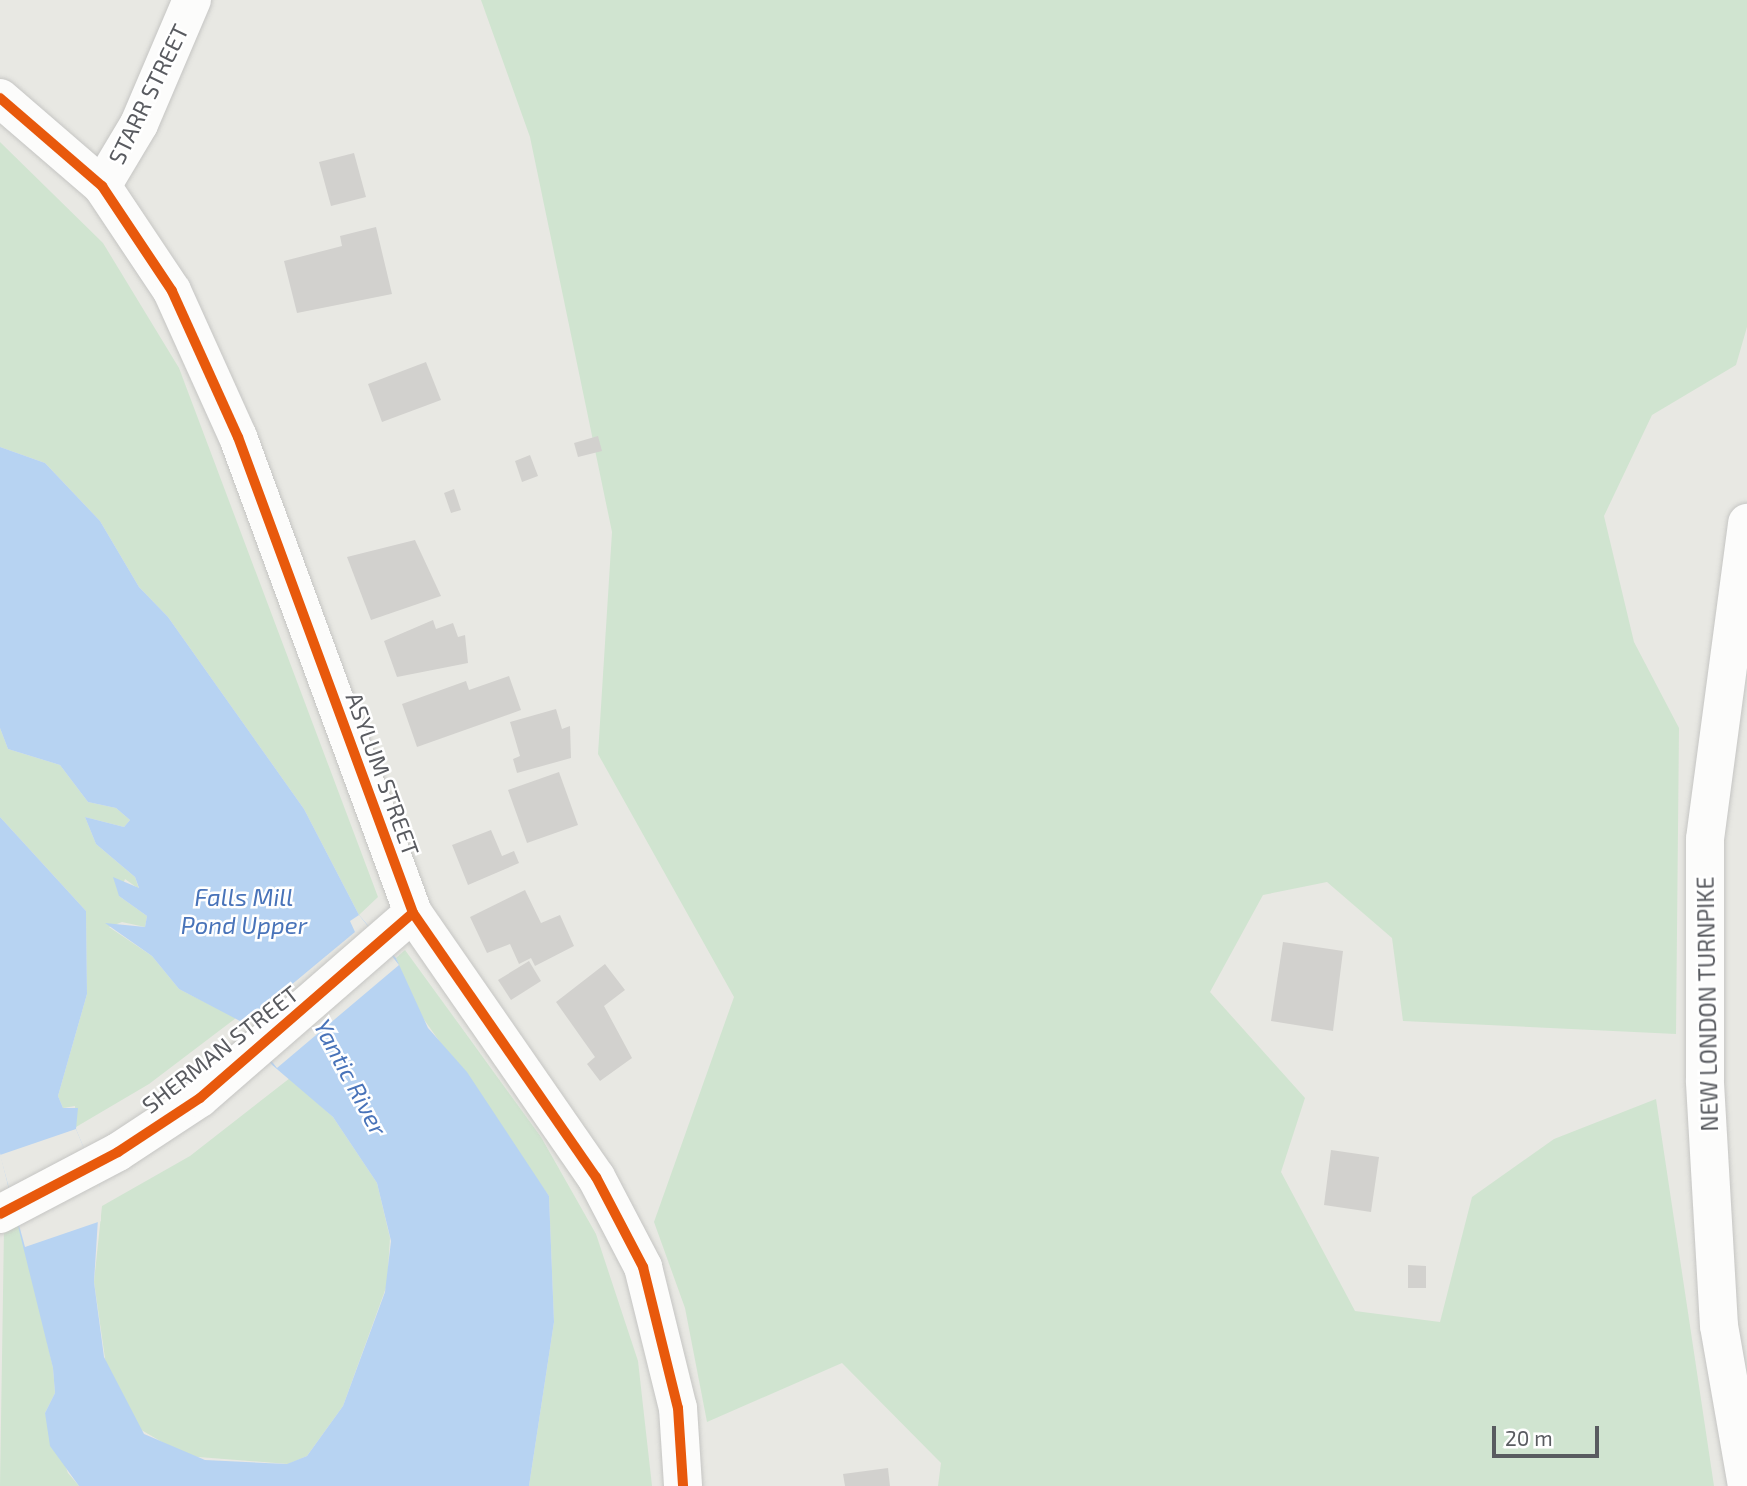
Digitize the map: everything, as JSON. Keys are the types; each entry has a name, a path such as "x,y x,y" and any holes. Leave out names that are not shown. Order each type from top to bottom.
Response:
{"street":[{"name":"STARR STREET","path":"102,186 139,124 192,0"},
{"name":"ASYLUM STREET","path":"0,98 102,186 172,291 233,425 412,913 620,1217 643,1268 668,1360 683,1486"},
{"name":"NEW LONDON TURNPIKE","path":"1746,1486 1719,1326 1705,1080 1705,839 1747,523"},
{"name":"SHERMAN STREET","path":"4,1212 97,1164 179,1113 258,1052 412,913"}],"green space":[{"path":"481,0 1747,0 1747,327 1736,365 1652,415 1604,516 1634,642 1679,728 1676,1034 1403,1021 1392,938 1327,882 1263,895 1210,992 1305,1098 1281,1172 1355,1311 1440,1322 1472,1197 1554,1139 1656,1099 1714,1486 938,1486 941,1463 842,1363 707,1422 685,1308 654,1222 734,997 598,754 612,532 530,137"},
{"path":"0,142 103,243 179,368 378,897 359,915 304,809 168,617 139,587 100,521 45,463 0,447"},
{"path":"0,728 8,749 60,765 88,802 116,808 130,820 124,827 85,817 96,844 135,877 139,889 125,879 119,896 147,916 145,927 122,922 109,927 152,956 179,989 236,1018 149,1084 76,1127 75,1106 63,1108 58,1096 87,994 86,911 0,817"},
{"path":"405,950 541,1137 596,1234 638,1361 652,1486 529,1486 554,1322 549,1196 418,1011 396,958"},
{"path":"290,1078 333,1117 377,1183 390,1238 387,1285 343,1406 307,1456 288,1464 186,1456 138,1428 106,1365 94,1282 102,1206 190,1156"},
{"path":"20,1221 53,1368 55,1393 45,1413 68,1473 79,1486 0,1486 4,1229"}],"water":[{"name":"Falls Mill Pond Upper","path":"0,447 45,463 100,521 139,587 168,617 304,809 359,915 396,958 428,1028 467,1072 549,1196 554,1322 529,1486 79,1486 50,1446 45,1413 55,1393 53,1368 0,1153 0,817 86,911 87,994 58,1096 63,1108 78,1108 76,1129 100,1187 94,1282 104,1357 144,1434 205,1460 287,1464 307,1456 343,1406 385,1292 391,1241 377,1183 333,1117 271,1064 240,1021 179,989 152,956 105,923 145,927 147,916 119,896 113,877 139,888 135,877 96,844 85,817 124,827 130,820 116,808 88,802 60,765 8,749 0,728"}],"pier":[{"path":"359,915 399,965 277,1068 243,1025 355,932 350,921"},
{"path":"76,1129 100,1187 101,1221 25,1247 0,1155"}],"building":[{"path":"354,153 366,197 331,206 319,162"},
{"path":"376,227 392,294 297,313 284,261 342,246 340,236"},
{"path":"426,362 441,400 382,422 368,384"},
{"path":"598,436 602,451 578,457 574,443"},
{"path":"530,455 538,476 522,482 515,461"},
{"path":"454,489 461,510 451,513 444,493"},
{"path":"415,540 441,596 371,620 347,557"},
{"path":"433,620 436,629 453,623 458,637 465,635 468,663 397,677 384,641"},
{"path":"509,676 521,710 417,747 402,704 466,681 469,690"},
{"path":"556,709 562,729 570,726 571,758 517,773 513,759 520,756 510,722"},
{"path":"559,772 578,825 527,843 508,790"},
{"path":"491,830 502,856 514,851 519,863 468,885 452,845"},
{"path":"525,890 541,923 560,915 574,946 535,966 531,958 519,964 510,944 487,953 470,917"},
{"path":"1283,942 1343,951 1333,1031 1271,1021"},
{"path":"529,961 541,981 511,1000 498,980"},
{"path":"605,964 625,990 604,1006 632,1058 600,1081 587,1064 595,1057 556,1002"},
{"path":"1331,1150 1379,1157 1371,1212 1324,1205"},
{"path":"1408,1265 1426,1266 1426,1288 1408,1288"},
{"path":"888,1468 890,1486 845,1486 843,1474"}],"cycle path":[{"path":"0,98 102,186 172,291 238,437 413,913 596,1177 643,1267 678,1408 683,1486"},
{"path":"0,1214 118,1152 200,1098 413,913"}],"water label":[{"name":"Yantic River","path":"351,1077"}]}
